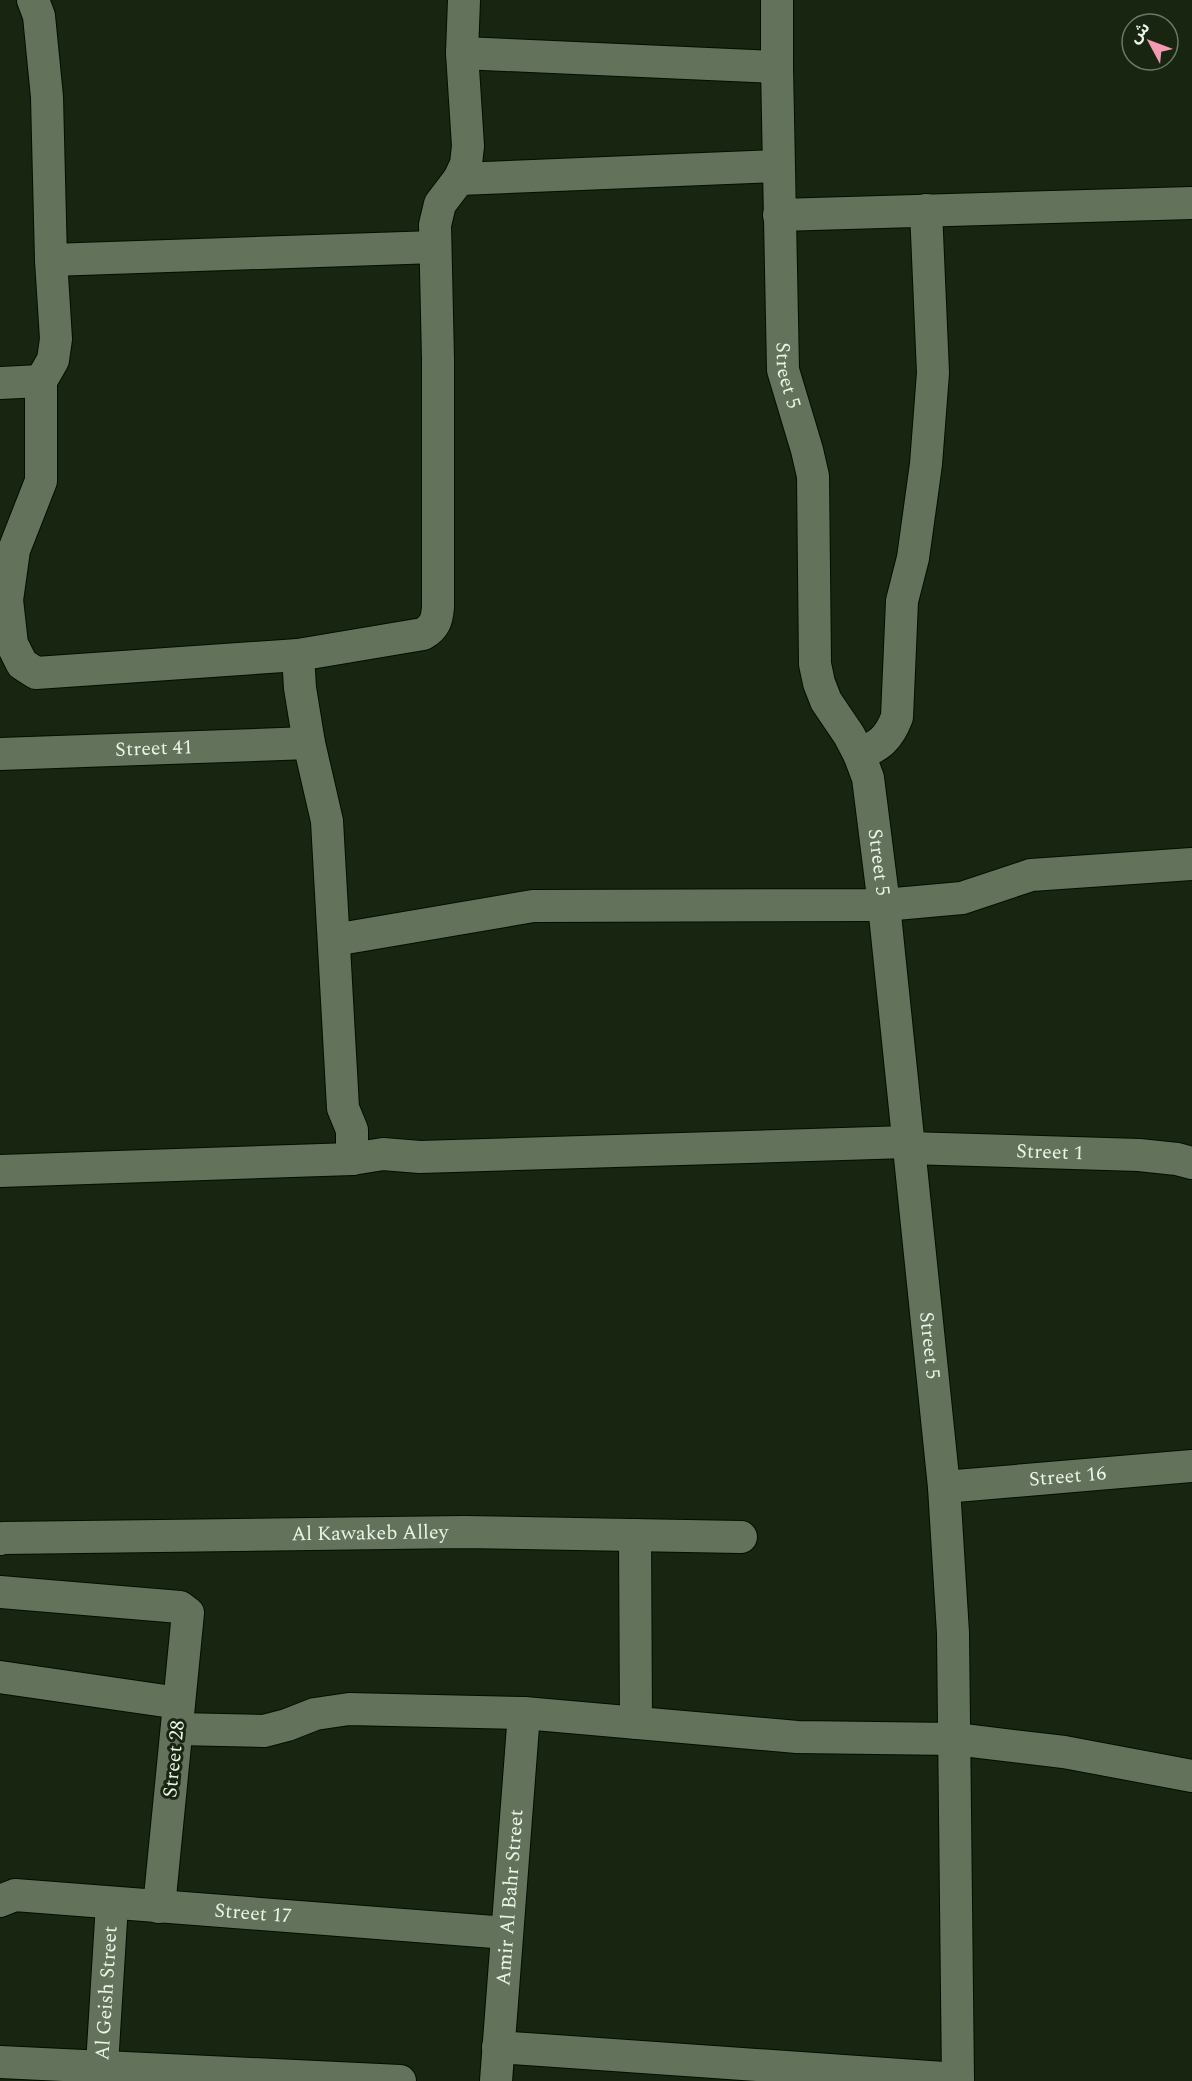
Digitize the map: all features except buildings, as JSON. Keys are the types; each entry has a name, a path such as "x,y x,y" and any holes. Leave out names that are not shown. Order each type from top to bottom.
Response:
{"street":[{"path":"33,0 39,16 47,97 51,260 56,339 53,360 41,381 41,481 14,550 3,599 12,644 22,664 36,673 298,655 423,634 432,629 437,621 438,607 435,225 440,204 459,179 466,164 468,146 462,53 464,0"},
{"name":"Street 5","path":"777,0 783,370 813,476 815,664 826,701 849,735 859,754 867,778 884,905 944,1487 953,1633 958,2080"},
{"path":"462,53 777,67"},
{"path":"459,179 778,166"},
{"path":"779,215 1192,203"},
{"path":"859,754 877,747 893,729 897,717 902,601 913,558 926,464 933,373 926,210"},
{"path":"51,260 435,247"},
{"path":"0,383 41,381"},
{"path":"298,655 300,688 309,743 327,821 343,1108 352,1130 352,1159"},
{"name":"Street 41","path":"0,754 309,743"},
{"path":"334,940 534,906 884,905 962,898 1031,875 1192,864"},
{"name":"Street 1","path":"0,1171 352,1159 383,1154 420,1157 908,1145 1139,1155 1192,1163"},
{"name":"Street 16","path":"944,1487 1192,1466"},
{"name":"Al Kawakeb Alley","path":"0,1539 464,1532 741,1537"},
{"path":"635,1535 636,1723"},
{"name":"Street 28","path":"0,1592 180,1607 186,1611 188,1618 159,1907"},
{"path":"0,1677 178,1716 264,1731 315,1714 349,1709 524,1713 797,1737 955,1739 1064,1752 1192,1776"},
{"name":"Amir Al Bahr Street","path":"496,2081 524,1713"},
{"name":"Street 17","path":"0,1900 15,1895 507,1933"},
{"name":"Al Geish Street","path":"102,2074 112,1904"},
{"path":"498,2047 958,2080"},
{"path":"0,2062 102,2074 400,2081"}]}
